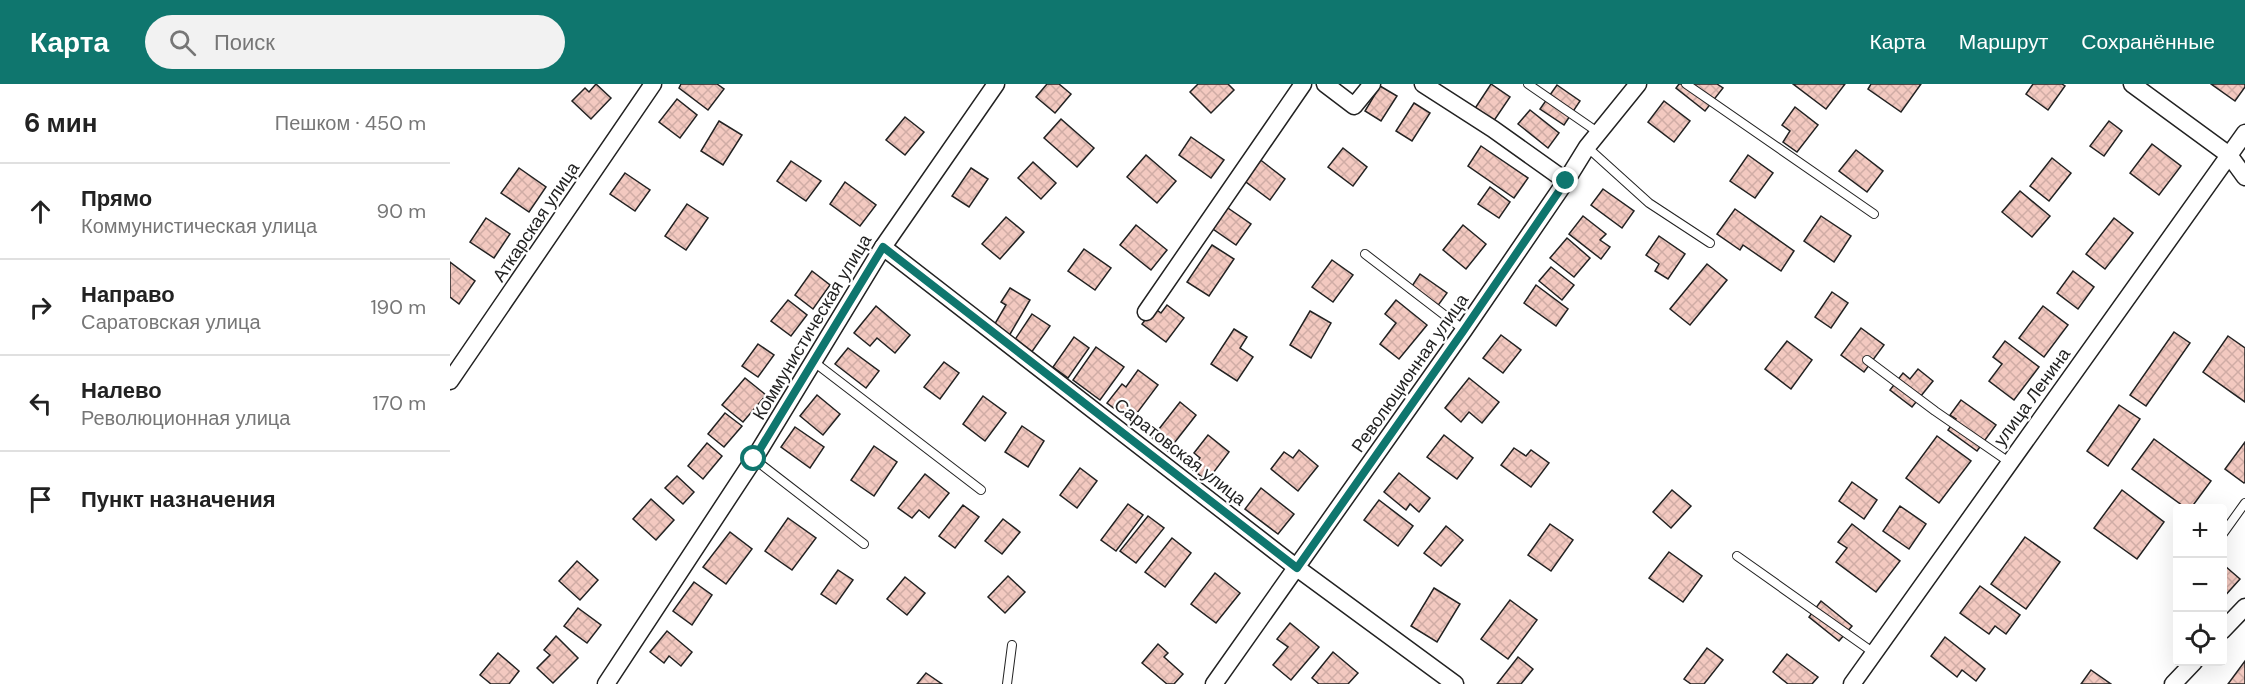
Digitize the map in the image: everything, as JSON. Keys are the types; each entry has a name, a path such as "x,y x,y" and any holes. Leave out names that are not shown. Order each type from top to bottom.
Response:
{"street":[{"name":"Аткарская улица","path":"450,381 653,84"},
{"name":"Коммунистическая улица","path":"606,684 754,459 883,247 996,84"},
{"path":"1146,312 1303,84"},
{"path":"1325,84 1354,105 1372,84"},
{"path":"1423,84 1493,129 1566,181"},
{"name":"Революционная улица","path":"1214,684 1464,330 1587,147 1638,84"},
{"path":"2132,84 2229,155 2245,177"},
{"name":"улица Ленина","path":"1852,684 2245,133"},
{"name":"Саратовская улица","path":"883,247 1297,568 1455,684"},
{"path":"2227,627 2245,607"},
{"path":"2173,684 2190,666"}],"lane":[{"path":"1528,84 1599,134"},
{"path":"1686,84 1874,214"},
{"path":"1587,147 1649,203 1710,243"},
{"path":"1365,254 1464,330"},
{"path":"1867,360 2009,462"},
{"path":"814,362 981,490"},
{"path":"754,459 864,544"},
{"path":"2227,529 2245,502"},
{"path":"1737,556 1874,652"},
{"path":"1007,684 1012,645"}],"building":[{"path":"596,84 611,98 591,119 572,101 585,88 589,92"},
{"path":"681,84 717,84 724,89 708,110 679,88"},
{"path":"1047,84 1059,84 1071,94 1055,113 1036,97"},
{"path":"1198,84 1228,84 1234,90 1211,113 1190,92"},
{"path":"1491,84 1510,97 1489,128 1470,116"},
{"path":"1679,84 1717,84 1723,88 1705,111 1676,88"},
{"path":"1793,84 1845,84 1826,109"},
{"path":"1871,84 1921,84 1901,112 1868,89"},
{"path":"2033,84 2062,84 2065,86 2048,110 2026,94"},
{"path":"2211,84 2245,84 2245,87 2235,101"},
{"path":"1557,85 1580,101 1564,125 1540,109"},
{"path":"1380,86 1397,96 1381,121 1365,111"},
{"path":"677,99 697,115 680,138 659,122"},
{"path":"1664,101 1690,121 1674,142 1648,122"},
{"path":"1414,103 1430,113 1412,141 1396,131"},
{"path":"1795,107 1818,125 1797,152 1783,142 1790,131 1782,125"},
{"path":"1530,110 1559,133 1548,148 1518,124"},
{"path":"905,117 924,132 905,155 886,140"},
{"path":"1061,119 1094,148 1077,167 1044,138"},
{"path":"719,121 742,135 723,165 701,151"},
{"path":"2109,121 2122,131 2104,156 2090,146"},
{"path":"1191,137 1224,160 1211,178 1179,155"},
{"path":"2152,144 2181,166 2159,195 2130,173"},
{"path":"1481,146 1528,178 1514,198 1468,166"},
{"path":"1343,148 1367,167 1353,186 1328,167"},
{"path":"1856,150 1883,171 1867,192 1839,171"},
{"path":"1146,155 1176,181 1157,203 1127,177"},
{"path":"1748,155 1773,173 1755,198 1730,181"},
{"path":"1258,158 1285,179 1270,200 1242,179"},
{"path":"2052,158 2071,173 2049,201 2030,186"},
{"path":"791,161 821,181 806,201 777,181"},
{"path":"1033,162 1056,183 1041,199 1018,178"},
{"path":"519,168 546,187 529,212 501,193"},
{"path":"971,168 988,179 969,207 952,196"},
{"path":"625,173 650,190 635,211 610,194"},
{"path":"845,182 876,205 860,226 830,204"},
{"path":"1490,187 1510,202 1499,218 1478,204"},
{"path":"1603,189 1634,211 1622,228 1591,205"},
{"path":"2020,191 2050,216 2032,237 2002,212"},
{"path":"687,204 708,218 686,250 665,236"},
{"path":"1225,206 1251,224 1236,245 1210,227"},
{"path":"1735,209 1794,251 1781,271 1743,245 1740,250 1717,234"},
{"path":"1583,216 1606,234 1600,240 1610,247 1601,259 1569,234"},
{"path":"1821,216 1851,236 1834,262 1804,241"},
{"path":"1006,217 1024,232 1000,259 982,244"},
{"path":"486,218 510,234 494,258 470,242"},
{"path":"2114,218 2133,233 2105,269 2086,254"},
{"path":"1136,225 1167,250 1151,270 1120,245"},
{"path":"1463,225 1486,244 1466,269 1443,250"},
{"path":"1659,236 1685,254 1668,279 1655,271 1659,264 1646,255"},
{"path":"1567,238 1590,258 1574,277 1550,258"},
{"path":"1212,245 1234,259 1209,296 1187,282"},
{"path":"1084,249 1111,268 1095,290 1068,271"},
{"path":"1332,260 1353,275 1333,302 1312,287"},
{"path":"450,262 475,281 459,304 450,297"},
{"path":"1707,264 1727,280 1690,325 1670,309"},
{"path":"1551,267 1574,285 1562,300 1539,281"},
{"path":"812,271 830,285 813,309 795,295"},
{"path":"2073,271 2094,287 2078,309 2057,293"},
{"path":"1420,274 1447,293 1434,311 1408,292"},
{"path":"1536,285 1568,309 1556,326 1524,303"},
{"path":"1010,288 1030,300 1009,336 993,327 1006,305 1001,302"},
{"path":"1832,292 1848,303 1831,328 1815,317"},
{"path":"788,300 807,315 791,336 771,321"},
{"path":"1396,300 1427,325 1399,359 1380,344 1396,323 1385,314"},
{"path":"1167,305 1184,318 1166,342 1142,324 1154,308 1161,313"},
{"path":"876,306 910,335 895,353 877,338 870,346 854,333"},
{"path":"2043,306 2068,325 2044,357 2019,338"},
{"path":"1310,311 1331,323 1311,358 1290,345"},
{"path":"1032,314 1050,326 1031,353 1014,341"},
{"path":"1861,328 1884,345 1864,372 1841,355"},
{"path":"1234,329 1247,337 1240,348 1253,357 1237,381 1211,364"},
{"path":"2174,332 2190,343 2146,406 2130,395"},
{"path":"1501,335 1521,350 1503,373 1483,358"},
{"path":"2228,336 2245,348 2245,402 2203,372"},
{"path":"1074,337 1089,348 1068,378 1053,367"},
{"path":"1787,341 1812,360 1791,389 1765,369"},
{"path":"2005,341 2039,367 2014,400 1989,381 2002,364 1993,357"},
{"path":"758,344 774,355 758,377 742,366"},
{"path":"1096,347 1124,367 1100,400 1073,380"},
{"path":"848,348 879,371 866,388 835,364"},
{"path":"944,362 959,373 940,399 924,387"},
{"path":"1918,369 1933,381 1912,407 1890,390 1903,373 1910,379"},
{"path":"1138,370 1158,385 1131,421 1107,403 1122,384 1126,387"},
{"path":"745,378 766,395 743,422 722,405"},
{"path":"1469,378 1499,402 1482,423 1469,412 1461,422 1445,408"},
{"path":"817,395 840,414 823,435 800,416"},
{"path":"983,396 1006,413 985,441 963,424"},
{"path":"1961,400 1996,425 1977,451 1948,430 1956,419 1950,415"},
{"path":"1180,402 1196,415 1168,451 1152,438"},
{"path":"2119,405 2140,419 2108,466 2087,451"},
{"path":"725,413 742,426 724,447 708,434"},
{"path":"1022,426 1044,441 1028,467 1005,452"},
{"path":"795,427 824,447 810,468 781,447"},
{"path":"1208,435 1229,452 1207,481 1192,469 1200,458 1194,453"},
{"path":"1444,435 1473,458 1457,479 1427,457"},
{"path":"1937,436 1971,461 1939,503 1906,478"},
{"path":"2154,439 2211,481 2194,504 2180,504 2132,469"},
{"path":"2245,442 2245,482 2244,483 2225,469"},
{"path":"707,443 722,456 703,479 688,466"},
{"path":"874,446 897,462 874,496 851,480"},
{"path":"1514,448 1526,456 1531,450 1549,463 1531,487 1501,465"},
{"path":"1299,450 1318,466 1298,491 1271,469 1284,452 1293,458"},
{"path":"1080,468 1097,481 1077,508 1060,495"},
{"path":"1399,473 1430,498 1419,512 1410,504 1406,510 1384,492"},
{"path":"925,474 949,493 929,518 919,510 912,518 898,508"},
{"path":"677,476 694,492 683,504 665,488"},
{"path":"1852,482 1877,500 1864,519 1839,501"},
{"path":"1261,488 1294,514 1278,534 1245,509"},
{"path":"1672,490 1691,506 1671,528 1653,512"},
{"path":"2122,490 2164,522 2137,559 2094,528"},
{"path":"651,499 674,520 656,540 633,519"},
{"path":"1379,500 1413,526 1398,546 1364,520"},
{"path":"1128,504 1143,515 1116,551 1101,540"},
{"path":"963,505 979,517 955,548 939,536"},
{"path":"1900,506 1926,524 1909,549 1883,531"},
{"path":"1148,516 1164,528 1136,563 1120,551"},
{"path":"788,518 816,538 792,570 765,551"},
{"path":"1003,519 1020,532 1002,554 985,541"},
{"path":"1550,524 1573,540 1551,571 1528,555"},
{"path":"1852,524 1900,561 1876,592 1836,562 1847,548 1838,542"},
{"path":"1446,526 1463,540 1441,566 1424,553"},
{"path":"730,532 752,549 726,584 703,567"},
{"path":"2025,537 2060,562 2026,609 1991,584"},
{"path":"1172,538 1191,553 1165,587 1145,572"},
{"path":"1669,552 1702,576 1683,602 1649,578"},
{"path":"577,561 598,580 580,600 559,581"},
{"path":"2227,568 2240,579 2227,593"},
{"path":"838,570 853,580 836,604 821,594"},
{"path":"1215,573 1240,593 1216,623 1191,604"},
{"path":"1008,576 1025,592 1005,613 988,597"},
{"path":"905,577 925,593 907,615 887,599"},
{"path":"694,582 712,595 692,625 673,611"},
{"path":"1980,586 2020,615 2006,634 1995,626 1989,634 1960,613"},
{"path":"1434,588 1460,604 1437,642 1411,626"},
{"path":"1510,600 1537,620 1508,659 1481,639"},
{"path":"1821,601 1852,626 1839,641 1809,617"},
{"path":"578,608 601,625 587,643 564,626"},
{"path":"1290,623 1319,647 1291,680 1273,665 1288,647 1277,639"},
{"path":"667,631 692,652 681,666 669,656 664,663 650,652"},
{"path":"556,636 578,658 553,683 537,668 550,655 544,650"},
{"path":"1945,637 1985,669 1976,681 1962,670 1957,677 1931,656"},
{"path":"1158,644 1168,653 1164,657 1183,674 1174,684 1167,684 1142,663"},
{"path":"1707,648 1723,660 1704,684 1691,684 1684,679"},
{"path":"1333,652 1358,673 1348,684 1319,684 1312,678"},
{"path":"498,653 519,671 509,684 491,684 480,675"},
{"path":"1787,654 1818,677 1812,684 1788,684 1773,672"},
{"path":"1518,657 1533,669 1521,684 1497,684"},
{"path":"2245,661 2245,684 2228,684"},
{"path":"2091,670 2111,684 2081,684"},
{"path":"926,673 942,684 917,684"}],"route":[{"path":"754,459 883,247 1297,568 1566,181"}]}
